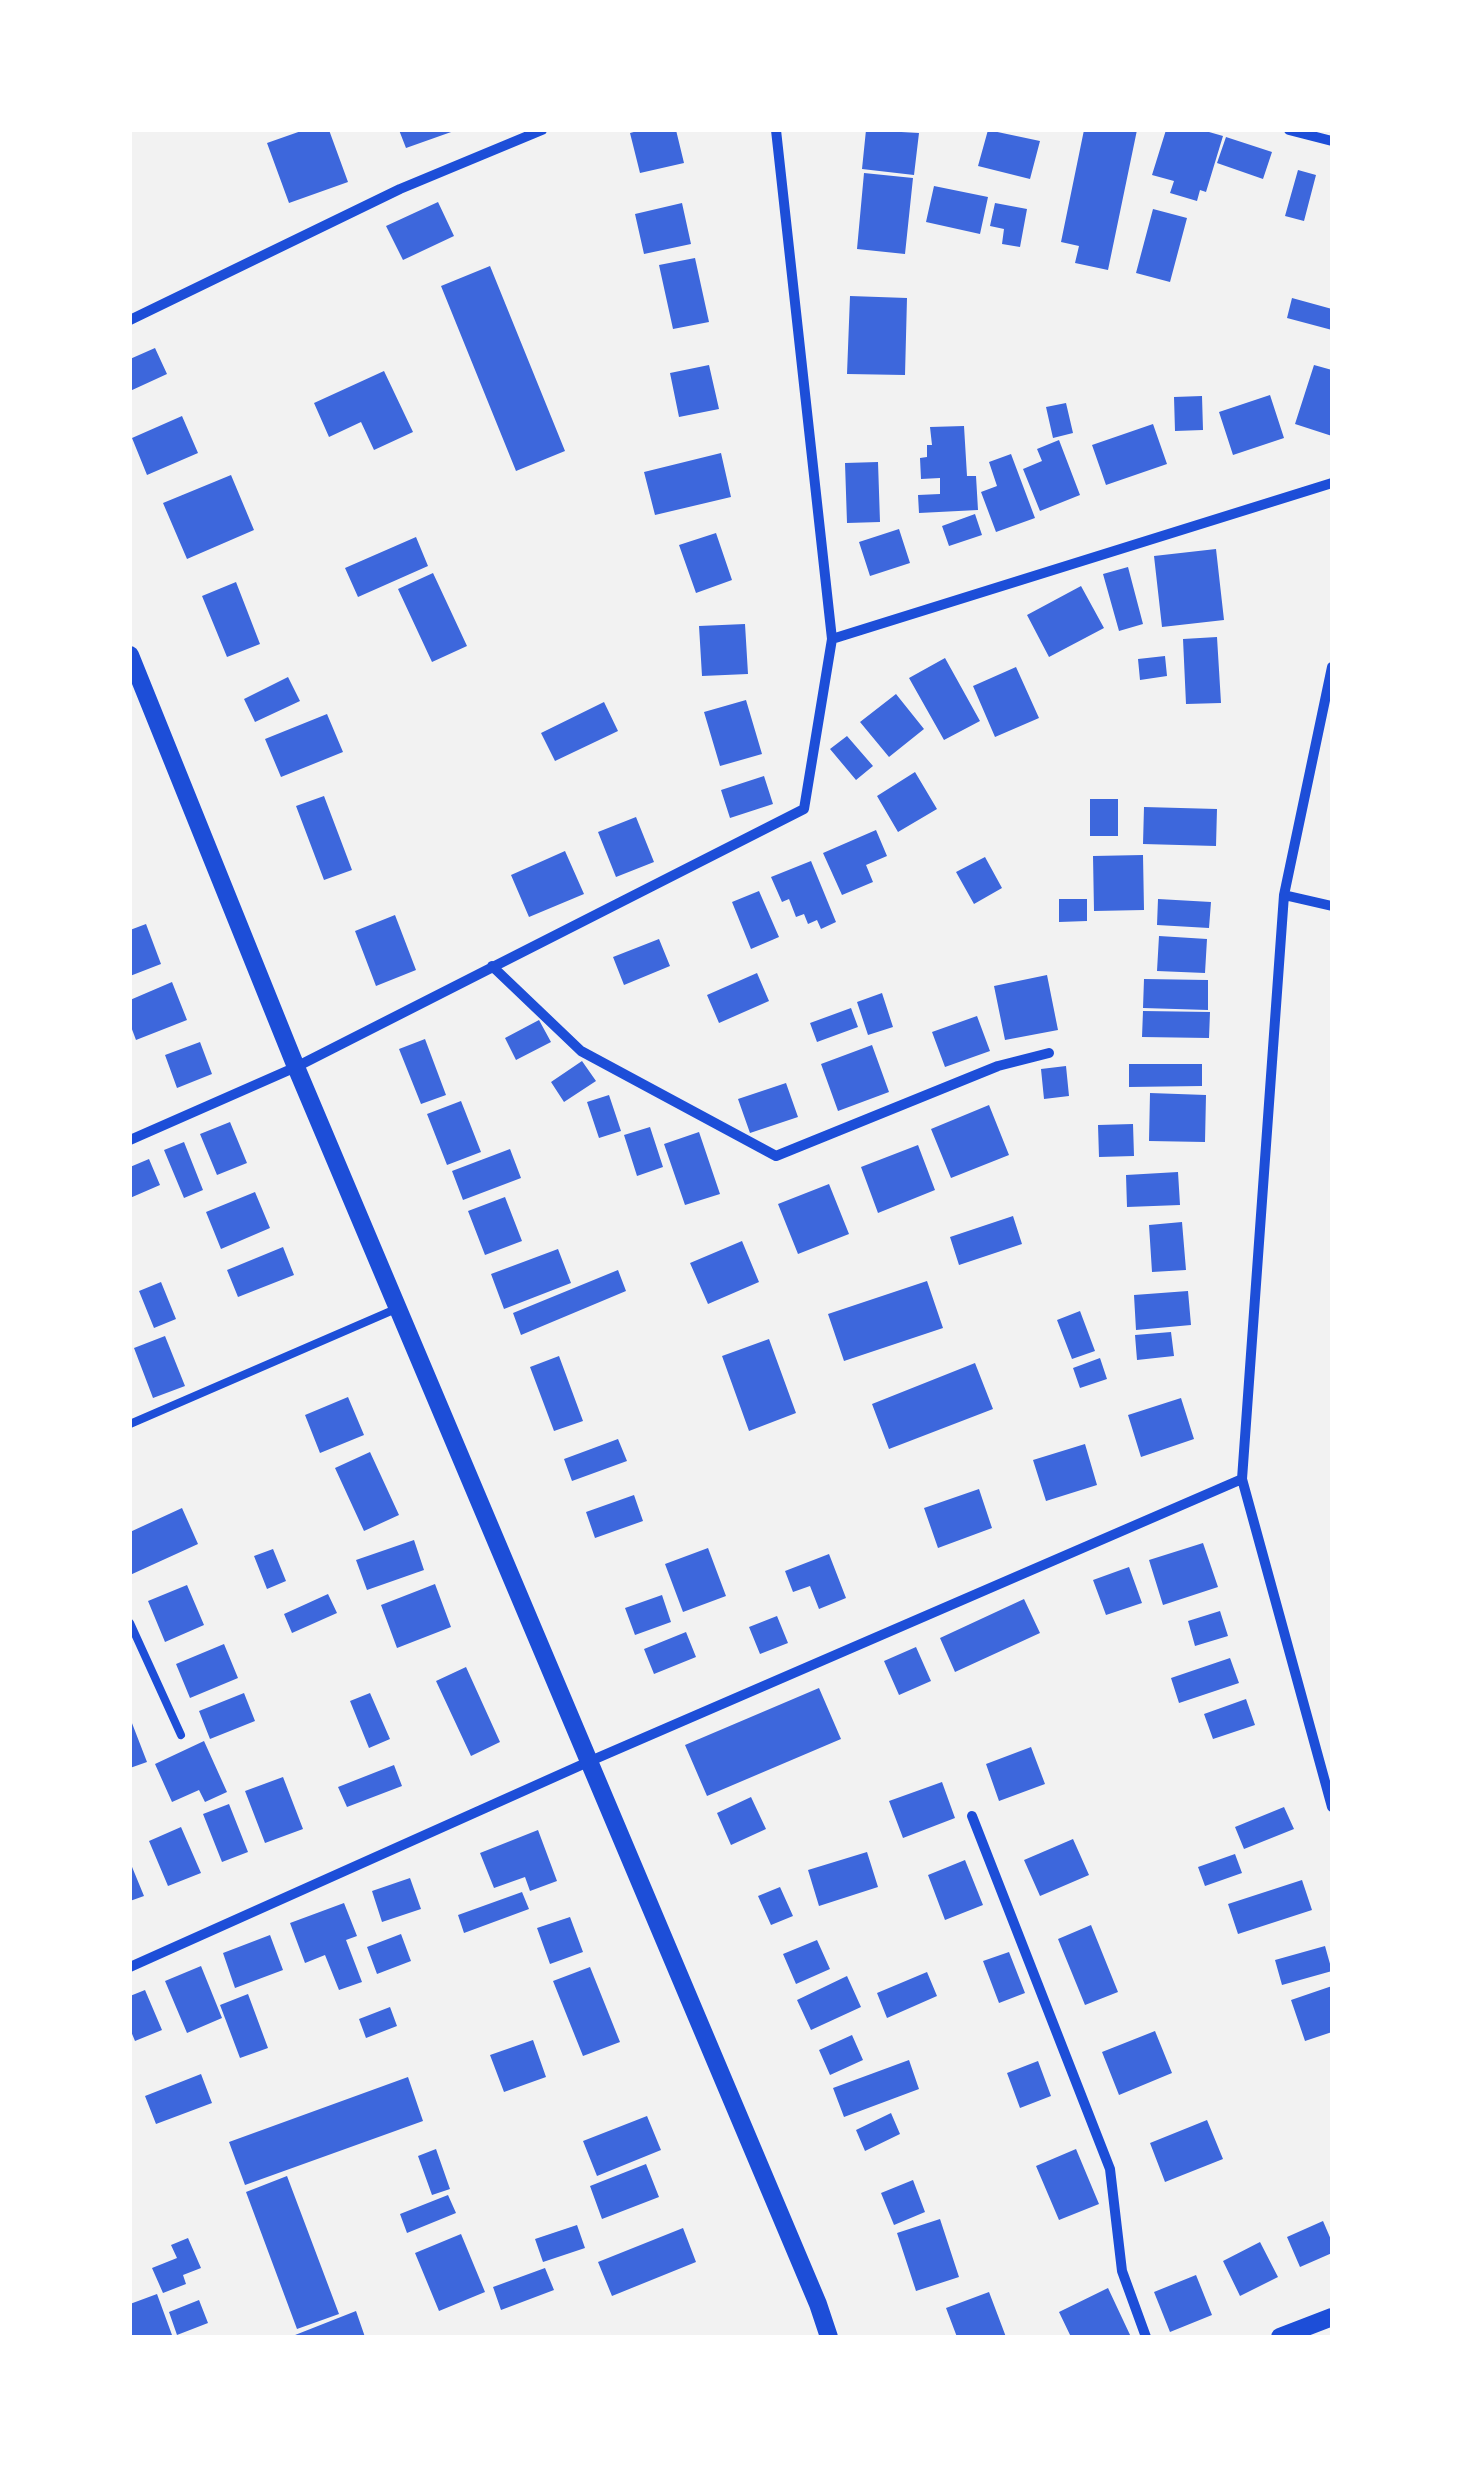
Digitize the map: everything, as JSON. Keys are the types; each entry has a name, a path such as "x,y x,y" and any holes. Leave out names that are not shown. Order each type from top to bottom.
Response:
{"street":[{"path":"130,320 400,189 542,130"},
{"path":"130,1140 296,1067 804,809 832,639 776,130"},
{"path":"1289,130 1332,141"},
{"path":"832,639 1332,483"},
{"path":"130,655 296,1067 829,2337"},
{"path":"1332,667 1284,895 1242,1479 1332,1807"},
{"path":"1284,895 1332,906"},
{"path":"492,966 581,1051 776,1156 998,1066 1049,1053"},
{"path":"130,1966 588,1762 1242,1479"},
{"path":"972,1816 1110,2170 1122,2271 1146,2337"},
{"path":"1280,2337 1332,2316"}],"lane":[{"path":"130,1424 398,1308"},
{"path":"130,1622 181,1735"}],"building":[{"path":"304,130 329,130 348,182 289,203 267,143"},
{"path":"399,130 454,130 454,131 406,148"},
{"path":"676,130 684,163 640,173 630,133"},
{"path":"866,130 919,133 914,175 862,169"},
{"path":"988,130 1040,141 1030,179 978,166"},
{"path":"1084,130 1137,130 1108,270 1075,263 1079,246 1061,242"},
{"path":"1166,130 1202,130 1223,136 1206,192 1200,190 1197,201 1170,193 1174,181 1152,175"},
{"path":"1226,137 1272,152 1263,179 1217,163"},
{"path":"1298,170 1316,175 1304,221 1285,216"},
{"path":"864,173 913,178 905,254 857,249"},
{"path":"934,186 988,197 980,234 926,222"},
{"path":"438,202 454,236 403,260 386,226"},
{"path":"682,203 691,244 644,254 635,214"},
{"path":"995,203 1027,209 1020,247 1002,244 1004,229 990,226"},
{"path":"1153,209 1187,218 1170,282 1136,273"},
{"path":"695,258 709,322 673,329 659,265"},
{"path":"490,266 565,451 516,471 441,286"},
{"path":"850,296 907,298 905,375 847,374"},
{"path":"1292,298 1332,309 1332,330 1287,318"},
{"path":"155,348 167,374 130,391 130,359"},
{"path":"709,365 719,409 679,417 670,373"},
{"path":"1314,365 1332,370 1332,436 1295,424"},
{"path":"384,371 413,432 374,450 361,422 329,437 314,403"},
{"path":"1270,395 1284,438 1233,455 1219,412"},
{"path":"1202,396 1203,430 1175,431 1174,397"},
{"path":"1066,403 1073,433 1053,438 1046,407"},
{"path":"182,416 198,453 147,475 132,438"},
{"path":"1153,424 1167,464 1106,485 1092,445"},
{"path":"964,426 967,476 976,476 978,510 919,513 918,495 940,494 940,478 921,479 920,458 927,457 927,445 932,445 930,427"},
{"path":"1059,440 1080,495 1040,511 1023,469 1042,461 1037,449"},
{"path":"721,453 731,497 655,515 644,472"},
{"path":"1011,454 1035,518 996,532 981,492 997,486 989,462"},
{"path":"878,462 880,522 847,523 845,463"},
{"path":"231,475 254,530 187,559 163,503"},
{"path":"975,514 982,535 949,546 942,526"},
{"path":"899,529 910,563 870,576 859,542"},
{"path":"716,533 732,580 696,593 679,545"},
{"path":"416,537 428,566 358,597 345,568"},
{"path":"1216,549 1224,620 1162,627 1154,556"},
{"path":"1128,567 1143,624 1119,631 1103,574"},
{"path":"433,573 467,646 432,662 398,589"},
{"path":"236,582 260,644 227,657 202,596"},
{"path":"1081,586 1104,628 1049,657 1027,615"},
{"path":"745,624 748,674 702,676 699,626"},
{"path":"1217,637 1221,703 1186,704 1183,639"},
{"path":"1165,656 1167,676 1140,680 1138,659"},
{"path":"945,658 980,721 944,740 909,678"},
{"path":"1016,667 1039,718 995,737 973,686"},
{"path":"288,677 300,701 255,722 244,699"},
{"path":"896,694 924,729 889,757 860,722"},
{"path":"746,700 762,754 720,766 704,712"},
{"path":"604,702 618,731 555,761 541,733"},
{"path":"327,714 343,752 281,777 265,739"},
{"path":"847,736 873,766 856,780 830,749"},
{"path":"915,772 937,809 898,832 877,796"},
{"path":"764,776 773,804 730,818 721,790"},
{"path":"324,796 352,870 324,880 296,806"},
{"path":"1090,799 1118,799 1118,836 1090,836"},
{"path":"1144,807 1217,809 1216,846 1143,844"},
{"path":"636,817 654,862 616,877 598,832"},
{"path":"876,830 887,856 866,865 873,882 842,895 823,853"},
{"path":"565,851 584,894 529,917 511,875"},
{"path":"1143,855 1144,910 1094,911 1093,856"},
{"path":"985,857 1002,888 974,904 956,872"},
{"path":"811,861 836,922 821,929 817,920 808,924 804,914 796,917 789,899 782,902 771,877"},
{"path":"759,891 779,937 751,949 732,902"},
{"path":"1059,899 1087,899 1087,921 1059,922"},
{"path":"1158,899 1211,902 1209,928 1157,925"},
{"path":"395,915 416,970 376,986 355,931"},
{"path":"146,924 161,964 130,976 130,930"},
{"path":"1159,936 1207,939 1205,973 1157,971"},
{"path":"659,939 670,966 624,985 613,957"},
{"path":"757,973 769,1001 719,1023 707,995"},
{"path":"1047,975 1058,1030 1005,1040 994,986"},
{"path":"1144,979 1208,980 1208,1010 1143,1008"},
{"path":"172,982 187,1020 136,1040 130,1024 130,1000"},
{"path":"882,993 893,1027 868,1035 857,1002"},
{"path":"851,1008 858,1027 817,1042 810,1023"},
{"path":"1143,1011 1210,1012 1209,1038 1142,1037"},
{"path":"977,1016 990,1051 945,1067 932,1032"},
{"path":"539,1020 551,1042 516,1060 505,1038"},
{"path":"425,1039 446,1095 421,1104 399,1049"},
{"path":"200,1042 212,1074 177,1088 165,1055"},
{"path":"872,1045 889,1092 838,1111 821,1064"},
{"path":"582,1061 596,1081 564,1102 551,1082"},
{"path":"1129,1064 1202,1064 1202,1086 1129,1087"},
{"path":"1066,1066 1069,1096 1044,1099 1041,1069"},
{"path":"786,1083 798,1117 750,1133 738,1099"},
{"path":"1150,1093 1206,1095 1205,1142 1149,1141"},
{"path":"609,1095 621,1131 599,1138 587,1102"},
{"path":"461,1101 481,1152 447,1165 427,1114"},
{"path":"989,1105 1009,1155 951,1178 931,1129"},
{"path":"230,1122 247,1163 217,1175 200,1134"},
{"path":"1133,1124 1134,1156 1099,1157 1098,1125"},
{"path":"650,1127 663,1167 637,1176 624,1135"},
{"path":"699,1132 720,1194 685,1205 664,1144"},
{"path":"184,1142 203,1190 184,1198 164,1150"},
{"path":"918,1145 935,1190 878,1213 861,1167"},
{"path":"510,1149 521,1178 463,1200 452,1171"},
{"path":"149,1159 160,1185 130,1198 130,1167"},
{"path":"1178,1172 1180,1205 1127,1207 1126,1175"},
{"path":"829,1184 849,1234 798,1254 778,1204"},
{"path":"255,1192 270,1228 221,1249 206,1212"},
{"path":"505,1197 522,1241 485,1255 468,1211"},
{"path":"1013,1216 1022,1244 959,1265 950,1237"},
{"path":"1182,1222 1186,1270 1152,1272 1149,1225"},
{"path":"742,1241 759,1282 708,1304 690,1263"},
{"path":"283,1247 294,1275 238,1297 227,1270"},
{"path":"558,1249 571,1283 504,1309 491,1274"},
{"path":"618,1270 626,1291 521,1335 513,1313"},
{"path":"927,1281 943,1328 844,1361 828,1314"},
{"path":"161,1282 176,1319 154,1328 139,1291"},
{"path":"1188,1291 1191,1325 1136,1330 1134,1295"},
{"path":"1080,1311 1095,1351 1072,1359 1057,1320"},
{"path":"1171,1332 1174,1356 1137,1360 1135,1335"},
{"path":"165,1336 185,1386 153,1398 134,1348"},
{"path":"769,1339 796,1413 749,1431 722,1356"},
{"path":"559,1356 583,1421 554,1431 530,1367"},
{"path":"1100,1358 1107,1379 1080,1388 1073,1368"},
{"path":"975,1363 993,1409 889,1449 872,1404"},
{"path":"348,1397 364,1435 320,1453 305,1415"},
{"path":"1181,1398 1194,1439 1141,1457 1128,1415"},
{"path":"618,1439 627,1461 572,1481 564,1459"},
{"path":"1085,1444 1097,1485 1046,1501 1033,1460"},
{"path":"370,1452 399,1515 364,1531 335,1468"},
{"path":"979,1489 992,1528 938,1548 924,1508"},
{"path":"634,1495 643,1521 595,1538 586,1512"},
{"path":"182,1508 198,1544 130,1575 130,1532"},
{"path":"414,1540 424,1570 367,1590 356,1560"},
{"path":"1203,1543 1218,1587 1163,1605 1149,1560"},
{"path":"708,1548 726,1596 683,1612 665,1564"},
{"path":"273,1549 286,1581 267,1589 254,1556"},
{"path":"829,1554 846,1598 819,1609 810,1586 793,1592 785,1571"},
{"path":"1129,1567 1142,1603 1106,1615 1093,1580"},
{"path":"435,1584 451,1627 397,1648 381,1605"},
{"path":"187,1585 204,1625 165,1642 148,1601"},
{"path":"328,1594 337,1613 292,1633 284,1614"},
{"path":"662,1595 671,1622 635,1635 625,1608"},
{"path":"1024,1599 1040,1633 955,1672 940,1638"},
{"path":"1220,1611 1228,1636 1195,1646 1188,1621"},
{"path":"777,1616 788,1643 760,1654 749,1627"},
{"path":"686,1632 696,1657 654,1674 644,1649"},
{"path":"224,1644 238,1678 190,1698 176,1664"},
{"path":"916,1647 931,1681 899,1695 884,1661"},
{"path":"1230,1658 1239,1683 1179,1703 1171,1678"},
{"path":"466,1667 500,1742 471,1756 436,1681"},
{"path":"819,1688 841,1739 707,1796 685,1745"},
{"path":"244,1693 255,1721 210,1739 199,1711"},
{"path":"370,1693 390,1739 369,1748 350,1701"},
{"path":"1246,1699 1255,1725 1213,1739 1204,1714"},
{"path":"130,1718 147,1762 130,1768"},
{"path":"204,1741 227,1792 205,1802 199,1790 172,1802 155,1764"},
{"path":"1031,1747 1045,1784 999,1801 986,1764"},
{"path":"394,1765 402,1786 347,1807 338,1787"},
{"path":"283,1777 303,1829 265,1843 245,1791"},
{"path":"942,1782 955,1818 903,1838 889,1801"},
{"path":"751,1797 766,1829 731,1845 717,1813"},
{"path":"229,1804 248,1852 222,1862 203,1814"},
{"path":"1284,1807 1294,1829 1244,1849 1235,1827"},
{"path":"181,1827 201,1873 168,1886 149,1841"},
{"path":"538,1830 557,1881 530,1891 525,1877 494,1888 480,1853"},
{"path":"1073,1839 1089,1875 1040,1896 1024,1860"},
{"path":"867,1852 878,1887 819,1906 808,1870"},
{"path":"1235,1854 1242,1873 1205,1886 1198,1867"},
{"path":"965,1860 983,1905 945,1920 928,1875"},
{"path":"130,1862 144,1896 130,1901"},
{"path":"410,1878 421,1909 382,1922 372,1891"},
{"path":"1302,1880 1312,1910 1238,1934 1228,1904"},
{"path":"780,1887 793,1916 771,1925 758,1896"},
{"path":"522,1892 529,1909 464,1933 458,1915"},
{"path":"344,1903 357,1936 346,1940 362,1982 339,1990 325,1955 305,1963 290,1923"},
{"path":"570,1917 583,1952 550,1964 537,1928"},
{"path":"1091,1925 1118,1992 1085,2005 1058,1939"},
{"path":"401,1934 411,1961 377,1974 367,1947"},
{"path":"270,1935 283,1970 235,1988 223,1953"},
{"path":"817,1940 830,1969 796,1984 783,1954"},
{"path":"1325,1946 1332,1971 1282,1985 1275,1960"},
{"path":"1009,1952 1025,1993 999,2003 983,1961"},
{"path":"201,1966 222,2018 187,2033 165,1981"},
{"path":"590,1967 620,2042 583,2056 553,1981"},
{"path":"927,1972 937,1996 887,2018 877,1993"},
{"path":"847,1976 861,2007 811,2030 797,2000"},
{"path":"1332,1986 1332,2032 1305,2041 1291,2000"},
{"path":"145,1990 162,2030 135,2041 130,2029 130,1996"},
{"path":"248,1994 268,2048 240,2058 220,2005"},
{"path":"390,2007 397,2026 366,2038 359,2019"},
{"path":"1155,2031 1172,2073 1119,2095 1102,2052"},
{"path":"852,2035 863,2060 830,2075 819,2050"},
{"path":"533,2040 546,2077 504,2092 490,2055"},
{"path":"909,2060 919,2089 844,2117 833,2088"},
{"path":"1038,2061 1051,2096 1020,2108 1007,2073"},
{"path":"201,2074 212,2103 156,2124 145,2096"},
{"path":"408,2077 423,2121 245,2185 229,2142"},
{"path":"891,2113 900,2134 865,2151 856,2130"},
{"path":"647,2116 661,2150 597,2176 583,2141"},
{"path":"1207,2120 1223,2159 1165,2182 1150,2143"},
{"path":"436,2149 450,2189 432,2195 418,2156"},
{"path":"1076,2149 1099,2204 1059,2220 1036,2166"},
{"path":"646,2164 659,2197 602,2219 590,2186"},
{"path":"287,2176 339,2314 297,2329 246,2192"},
{"path":"913,2180 925,2212 894,2225 881,2193"},
{"path":"448,2195 456,2213 407,2233 400,2214"},
{"path":"940,2219 959,2277 916,2291 897,2233"},
{"path":"1323,2221 1332,2253 1300,2267 1287,2237"},
{"path":"577,2225 585,2248 543,2262 535,2239"},
{"path":"683,2228 696,2262 612,2296 598,2262"},
{"path":"461,2234 485,2292 439,2311 415,2253"},
{"path":"188,2238 201,2268 183,2275 186,2284 163,2293 152,2268 177,2258 171,2245"},
{"path":"1260,2242 1278,2277 1240,2296 1223,2261"},
{"path":"545,2268 554,2290 501,2310 493,2287"},
{"path":"1196,2275 1212,2315 1170,2332 1154,2292"},
{"path":"1108,2288 1131,2337 1071,2337 1059,2312"},
{"path":"989,2292 1006,2337 957,2337 946,2308"},
{"path":"157,2294 172,2335 130,2337 130,2304"},
{"path":"199,2300 208,2323 177,2335 169,2312"},
{"path":"356,2311 365,2337 290,2337"}]}
